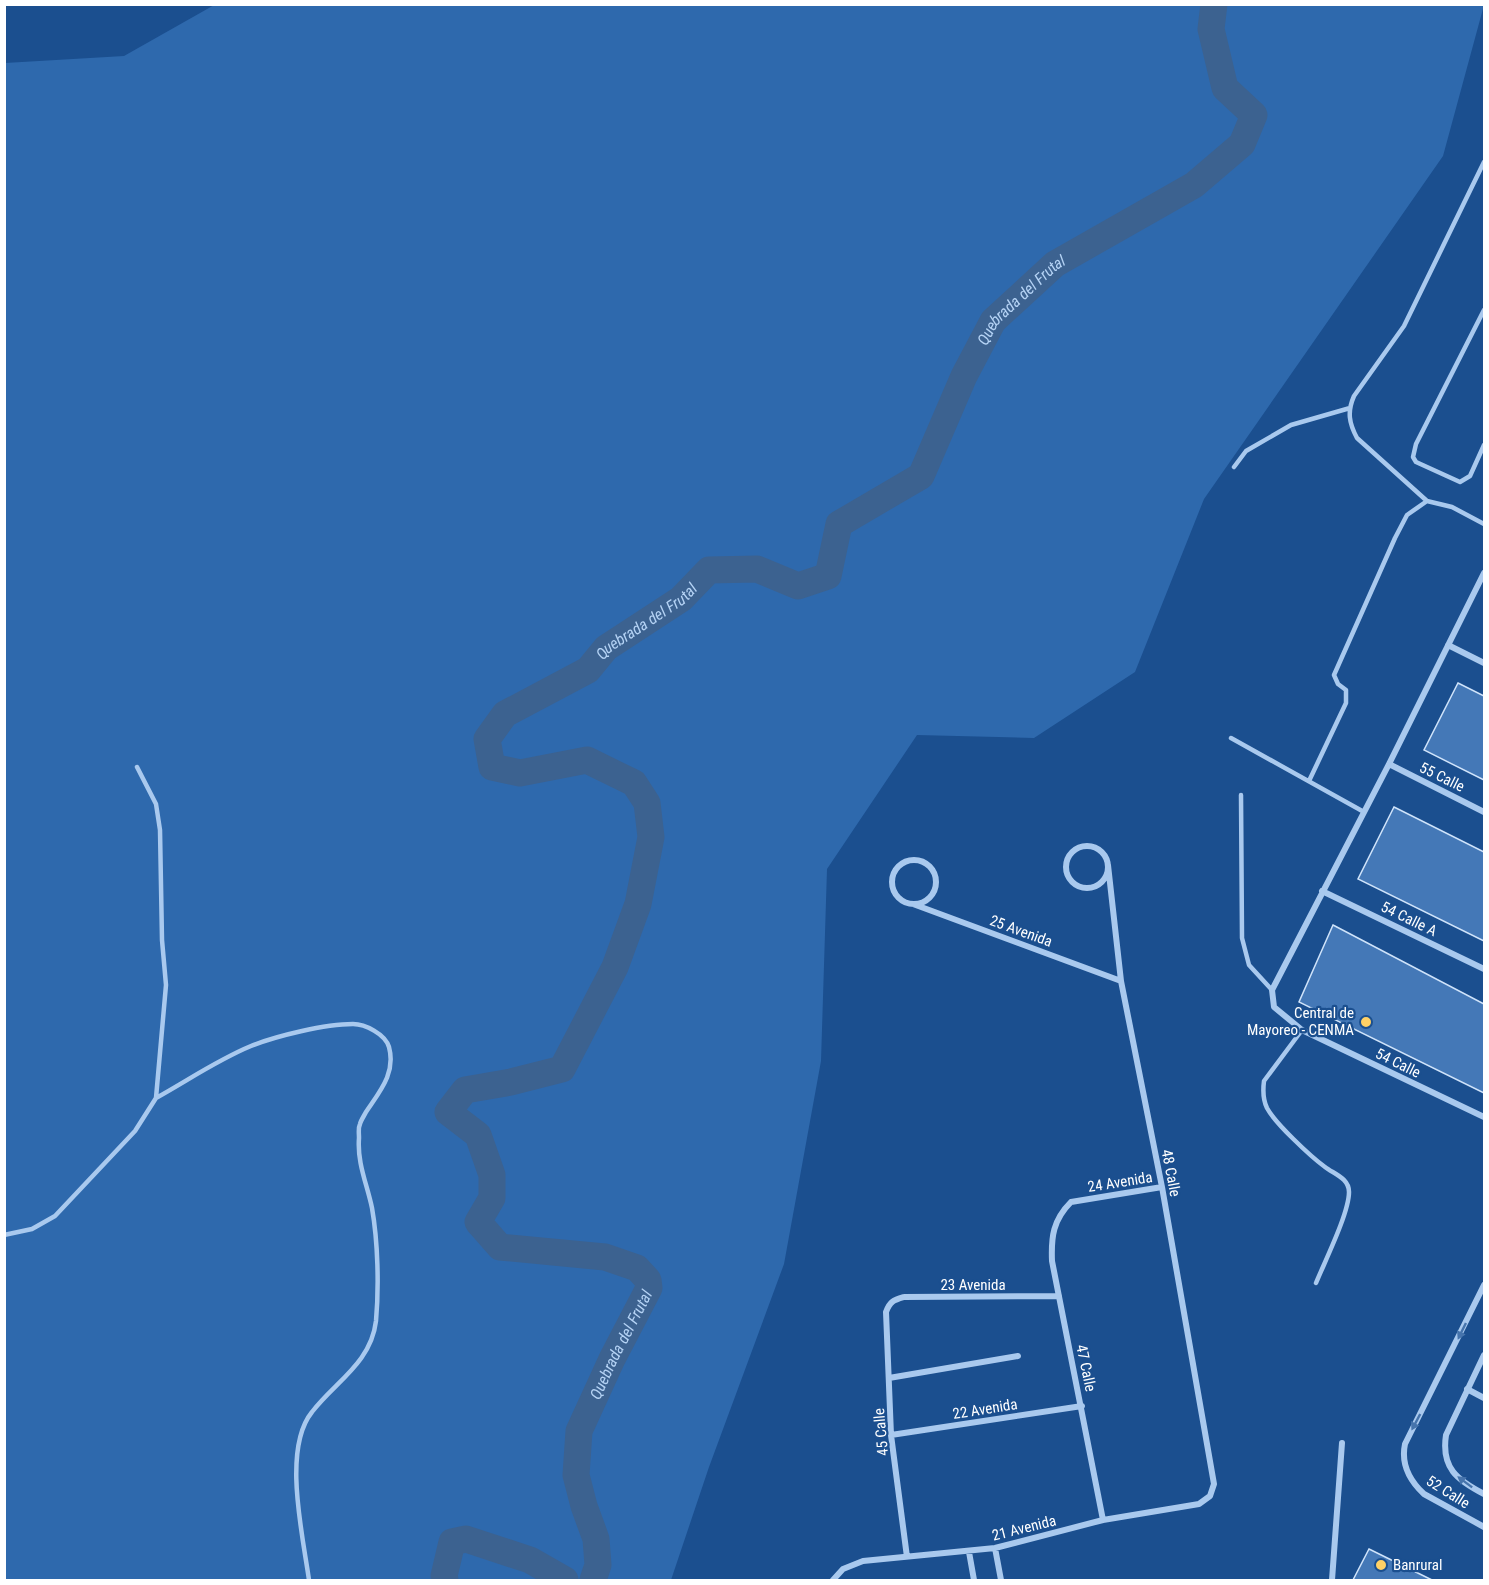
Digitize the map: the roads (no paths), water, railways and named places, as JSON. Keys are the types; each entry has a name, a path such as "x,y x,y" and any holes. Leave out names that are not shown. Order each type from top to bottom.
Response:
{"street":[{"path":"1272,990 1485,573"},
{"path":"1448,645 1485,663"},
{"name":"55 Calle","path":"1389,764 1485,812"},
{"path":"1085,846 1098,849 1103,853 1108,865 1105,878 1100,884 1087,888 1073,883 1066,871 1068,857 1078,847 1085,846"},
{"name":"25 Avenida","path":"913,904 920,903 932,895 936,881 930,868 917,861 903,863 897,868 892,881 900,899 913,904 1121,981"},
{"name":"48 Calle","path":"1108,865 1121,981 1162,1187 1214,1484"},
{"name":"54 Calle A","path":"1322,891 1485,969"},
{"name":"54 Calle","path":"1272,990 1274,1007 1302,1030 1485,1117"},
{"name":"24 Avenida","path":"1056,1222 1071,1202 1162,1187"},
{"name":"47 Calle","path":"1056,1222 1051,1239 1052,1261 1103,1520"},
{"name":"52 Calle","path":"1485,1285 1405,1444 1402,1456 1406,1470 1424,1494 1485,1527"},
{"name":"23 Avenida","path":"888,1305 893,1300 904,1297 1059,1296"},
{"name":"45 Calle","path":"888,1305 886,1312 891,1435 907,1557"},
{"path":"1485,1355 1467,1389 1485,1398"},
{"path":"889,1378 1018,1356"},
{"name":"52 Calle","path":"1467,1389 1446,1435 1444,1447 1449,1466 1465,1485 1485,1494"},
{"name":"22 Avenida","path":"891,1435 1082,1406"},
{"path":"1332,1581 1342,1443"},
{"name":"21 Avenida","path":"833,1581 843,1569 863,1561 995,1548 1103,1520 1199,1503 1210,1496 1214,1484"},
{"path":"995,1548 1001,1581"},
{"path":"969,1552 974,1581"}],"lane":[{"path":"1485,162 1404,326 1354,396 1350,408 1350,425 1357,438 1427,501 1452,507 1485,524"},
{"path":"1485,310 1416,444 1413,457 1416,462 1460,482 1470,476 1485,445"},
{"path":"1234,467 1246,451 1291,425 1350,408"},
{"path":"1309,781 1346,703 1346,690 1338,684 1334,675 1407,515 1427,501"},
{"path":"1231,738 1364,812"},
{"path":"137,767 156,804 160,830 162,940 166,985 156,1098"},
{"path":"1241,795 1242,938 1249,965 1272,990"},
{"path":"4,1236 32,1229 54,1216 135,1131 156,1098 217,1062 253,1045 318,1028 355,1024 377,1032 389,1044 392,1068 384,1086 360,1123 358,1146 376,1231 376,1322 368,1347 354,1369 311,1413 302,1431 297,1452 296,1482 309,1581"},
{"path":"1302,1030 1264,1081 1263,1089 1267,1108 1301,1146 1341,1177 1349,1189 1344,1214 1316,1283"}],"waterway":[{"name":"Quebrada del Frutal","path":"593,1580 598,1565 596,1539 576,1475 579,1431 612,1359 649,1288 648,1280 637,1268 605,1257 500,1247 478,1222 492,1198 492,1175 478,1135 448,1112 465,1090 511,1082 562,1069 615,967 638,904 651,837 647,803 634,783 587,760 520,773 492,767 487,739 505,714 588,670 606,648 681,599 709,570 757,569 798,586 828,576 839,524 921,476 964,376 993,321 1055,264 1194,185 1242,144 1254,115 1225,88 1211,29 1214,4"},
{"name":"Quebrada del Frutal","path":"445,1580 452,1542 466,1539 530,1560 565,1580"}],"place":[{"name":"Central de Mayoreo - CENMA","path":"1366,1022"},
{"name":"Banrural","path":"1381,1565"}]}
